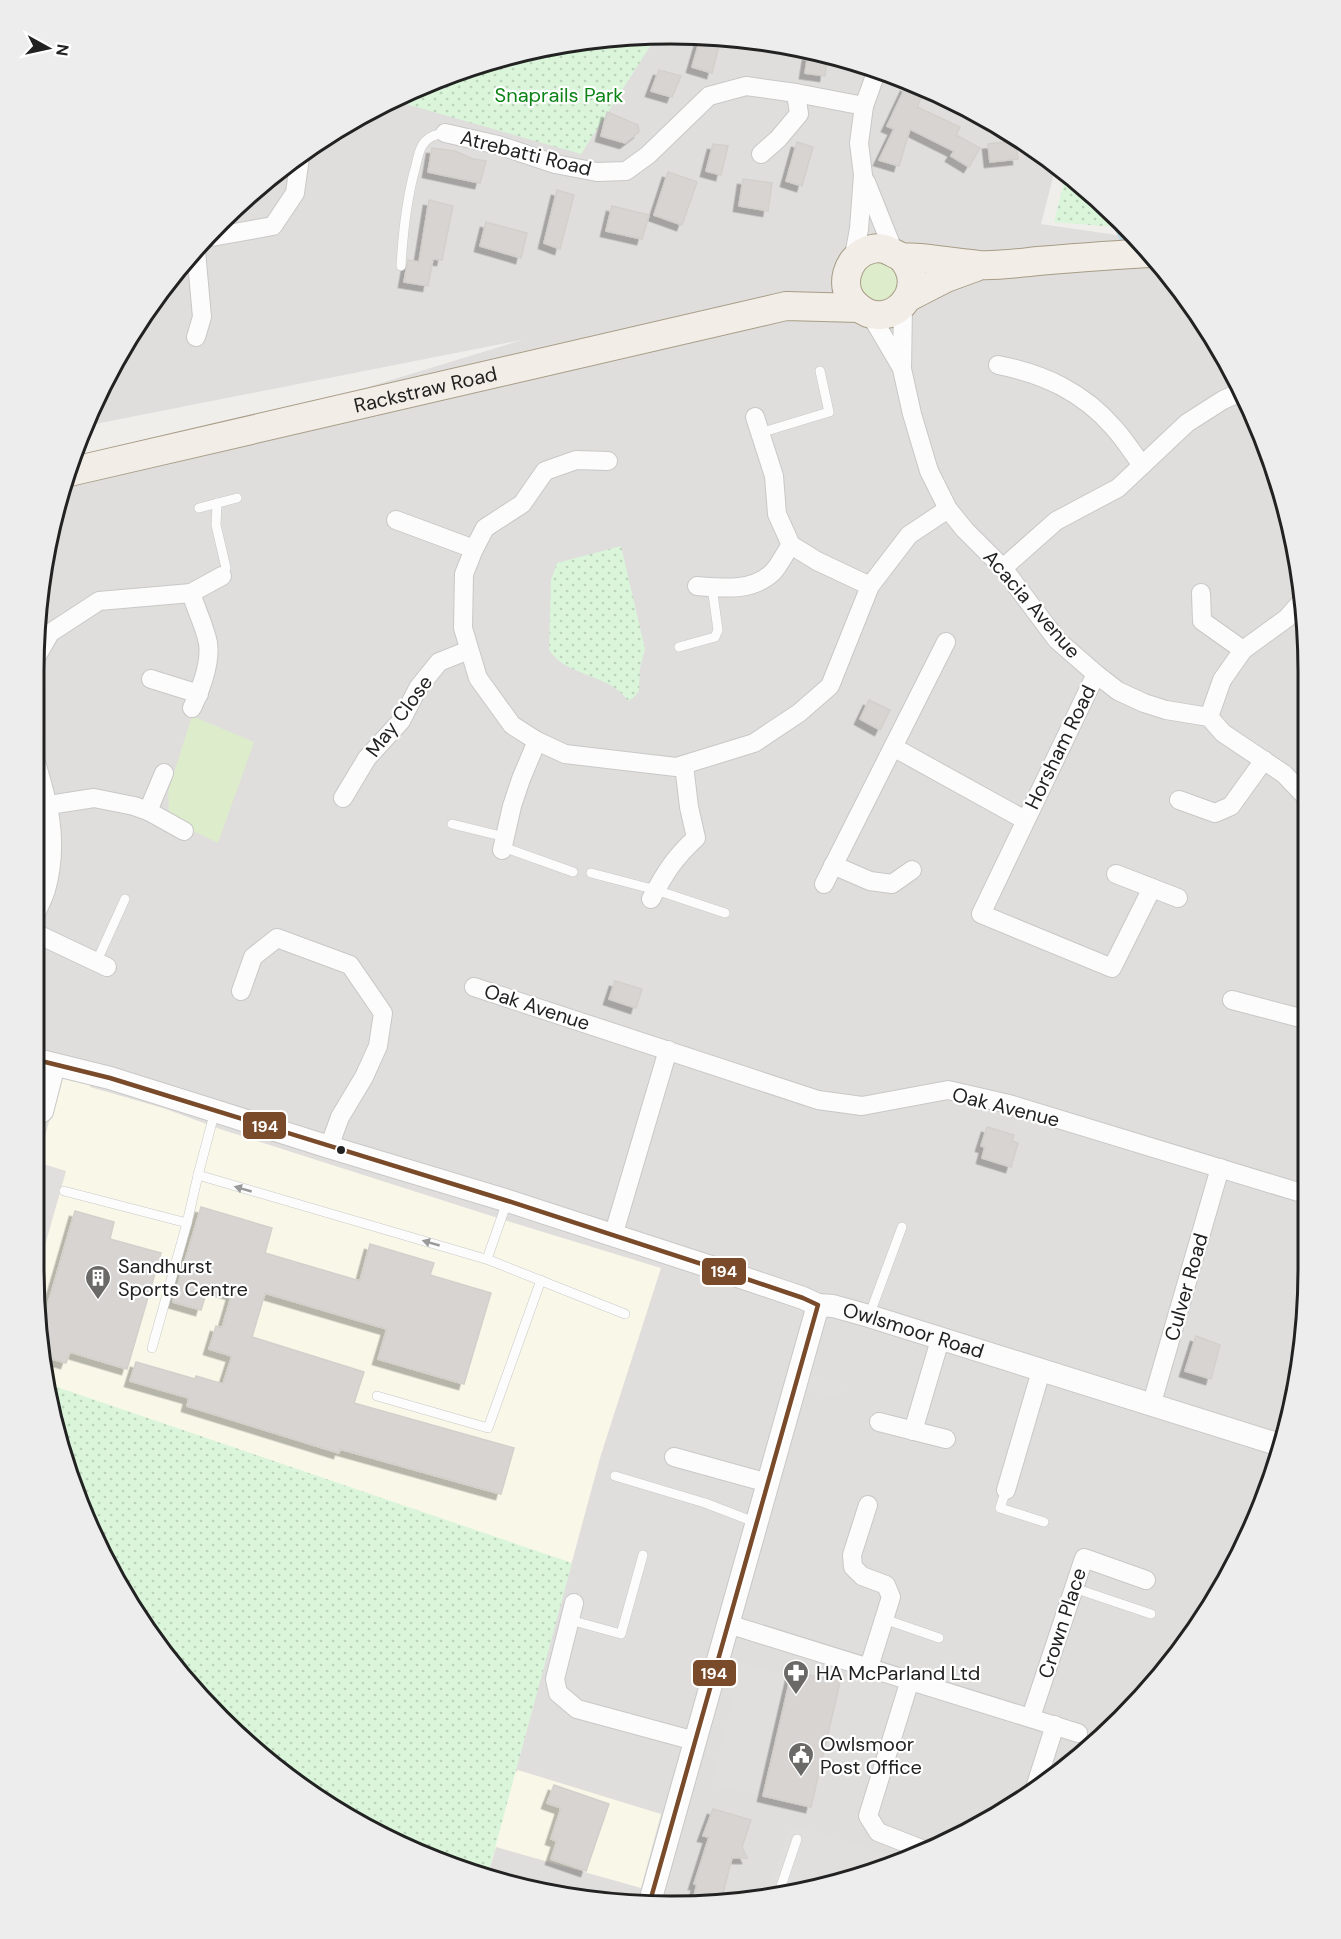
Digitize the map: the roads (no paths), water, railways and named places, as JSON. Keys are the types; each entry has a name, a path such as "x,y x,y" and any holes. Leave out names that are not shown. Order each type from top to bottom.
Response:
{"main road":[{"path":"981,265 946,278 888,314 865,311 848,294 846,282 851,266 861,254 872,249 981,265 1140,255"},
{"path":"897,254 911,272 912,285 906,301"},
{"name":"Rackstraw Road","path":"786,306 851,266"},
{"name":"Rackstraw Road","path":"77,469 786,306 865,311"}],"street":[{"path":"851,266 859,229 863,175 859,143 864,106 874,78"},
{"name":"Atrebatti Road","path":"445,133 498,145 555,164 597,172 626,171 648,155 709,96 746,86 864,106"},
{"path":"761,154 778,139 799,114 796,93"},
{"path":"219,236 273,226 295,193 299,166"},
{"path":"863,175 897,254"},
{"path":"196,337 202,317 197,260"},
{"name":"Acacia Avenue","path":"906,301 902,369 912,414 929,471 948,508 965,530 1003,568 1057,640 1096,674 1118,691 1144,703 1166,710 1209,717"},
{"name":"Acacia Avenue","path":"865,311 902,369"},
{"path":"998,365 1028,371 1061,385 1088,404 1113,427 1142,465"},
{"path":"1003,568 1056,521 1118,488 1187,423 1234,395"},
{"path":"757,425 774,477 777,514 791,544 817,561 870,586"},
{"path":"608,461 576,460 545,471 522,504 485,528 464,574 463,628 478,678 512,726 565,754 676,767 754,743 799,713 830,686 870,586 909,535 948,508"},
{"path":"396,520 474,549"},
{"path":"704,586 731,589 754,585 772,572 791,544"},
{"path":"45,642 50,633 99,601 191,593 222,576"},
{"path":"152,680 195,701 206,669 208,644 191,593"},
{"path":"1201,593 1202,621 1243,650"},
{"path":"1294,610 1287,618 1243,650 1222,680 1209,717 1223,733 1284,774 1298,789"},
{"path":"824,884 946,642"},
{"name":"May Close","path":"343,798 368,758 401,721 418,688 439,662 469,650"},
{"name":"Horsham Road","path":"1096,674 981,914 1112,968 1152,888"},
{"path":"503,845 512,806 537,741"},
{"name":"Horsham Road","path":"893,747 1025,820"},
{"path":"1179,800 1215,813 1231,806 1264,760"},
{"path":"654,895 667,869 678,854 696,838 689,807 684,765"},
{"path":"148,810 164,773"},
{"path":"44,789 49,805 54,845 44,895"},
{"path":"49,805 94,798 148,810 184,831"},
{"path":"833,865 870,881 892,884 912,870"},
{"path":"1116,874 1178,898"},
{"path":"44,937 102,965"},
{"path":"241,991 253,957 277,938 350,965 382,1013 378,1046 364,1077 340,1117 329,1147"},
{"name":"Oak Avenue","path":"474,987 818,1100 862,1106 948,1090 1009,1104 1298,1192"},
{"path":"1232,1000 1298,1013"},
{"path":"613,1236 668,1050"},
{"name":"Owlsmoor Road","path":"44,1062 110,1078 508,1201 726,1272 818,1305 833,1306 869,1316 1272,1443"},
{"path":"44,1112 56,1065"},
{"name":"Culver Road","path":"1151,1406 1220,1168"},
{"path":"652,1895 818,1305"},
{"path":"913,1431 940,1340"},
{"path":"1006,1490 1041,1371"},
{"path":"879,1422 946,1439"},
{"path":"674,1457 768,1483"},
{"path":"868,1505 852,1555 853,1567 862,1576 886,1585 891,1597 869,1667"},
{"name":"Crown Place","path":"1031,1717 1084,1558 1146,1580"},
{"path":"572,1612 555,1679 558,1693 577,1709 695,1741"},
{"path":"728,1624 1078,1733"},
{"path":"910,1680 868,1816 878,1832 914,1846"},
{"path":"1039,1776 1055,1725"}],"lane":[{"path":"401,266 408,196 422,146 436,134 445,133"},
{"path":"757,425 829,412 820,371"},
{"path":"198,508 237,498"},
{"path":"217,503 216,525 226,568 222,576"},
{"path":"679,647 715,637 718,630 704,586"},
{"path":"452,824 573,872"},
{"path":"591,873 654,895 725,913"},
{"path":"102,965 125,899"},
{"path":"152,1348 215,1111"},
{"path":"198,1175 487,1259 625,1314"},
{"path":"64,1191 187,1223"},
{"path":"487,1259 508,1201"},
{"path":"869,1316 902,1227"},
{"path":"377,1396 488,1428 541,1280"},
{"path":"615,1476 705,1503 757,1523"},
{"path":"1006,1490 1000,1508 1044,1522"},
{"path":"572,1612 621,1634 643,1555"},
{"path":"1074,1588 1151,1614"},
{"path":"884,1619 939,1638"},
{"path":"781,1885 797,1839"}],"waterway":[{"path":"1119,232 1123,241"}],"place":[{"name":"Sandhurst Sports Centre","path":"98,1301"},
{"name":"HA McParland Ltd","path":"796,1696"},
{"name":"Owlsmoor Post Office","path":"801,1778"}],"park label":[{"name":"Snaprails Park","path":"559,95"}]}
